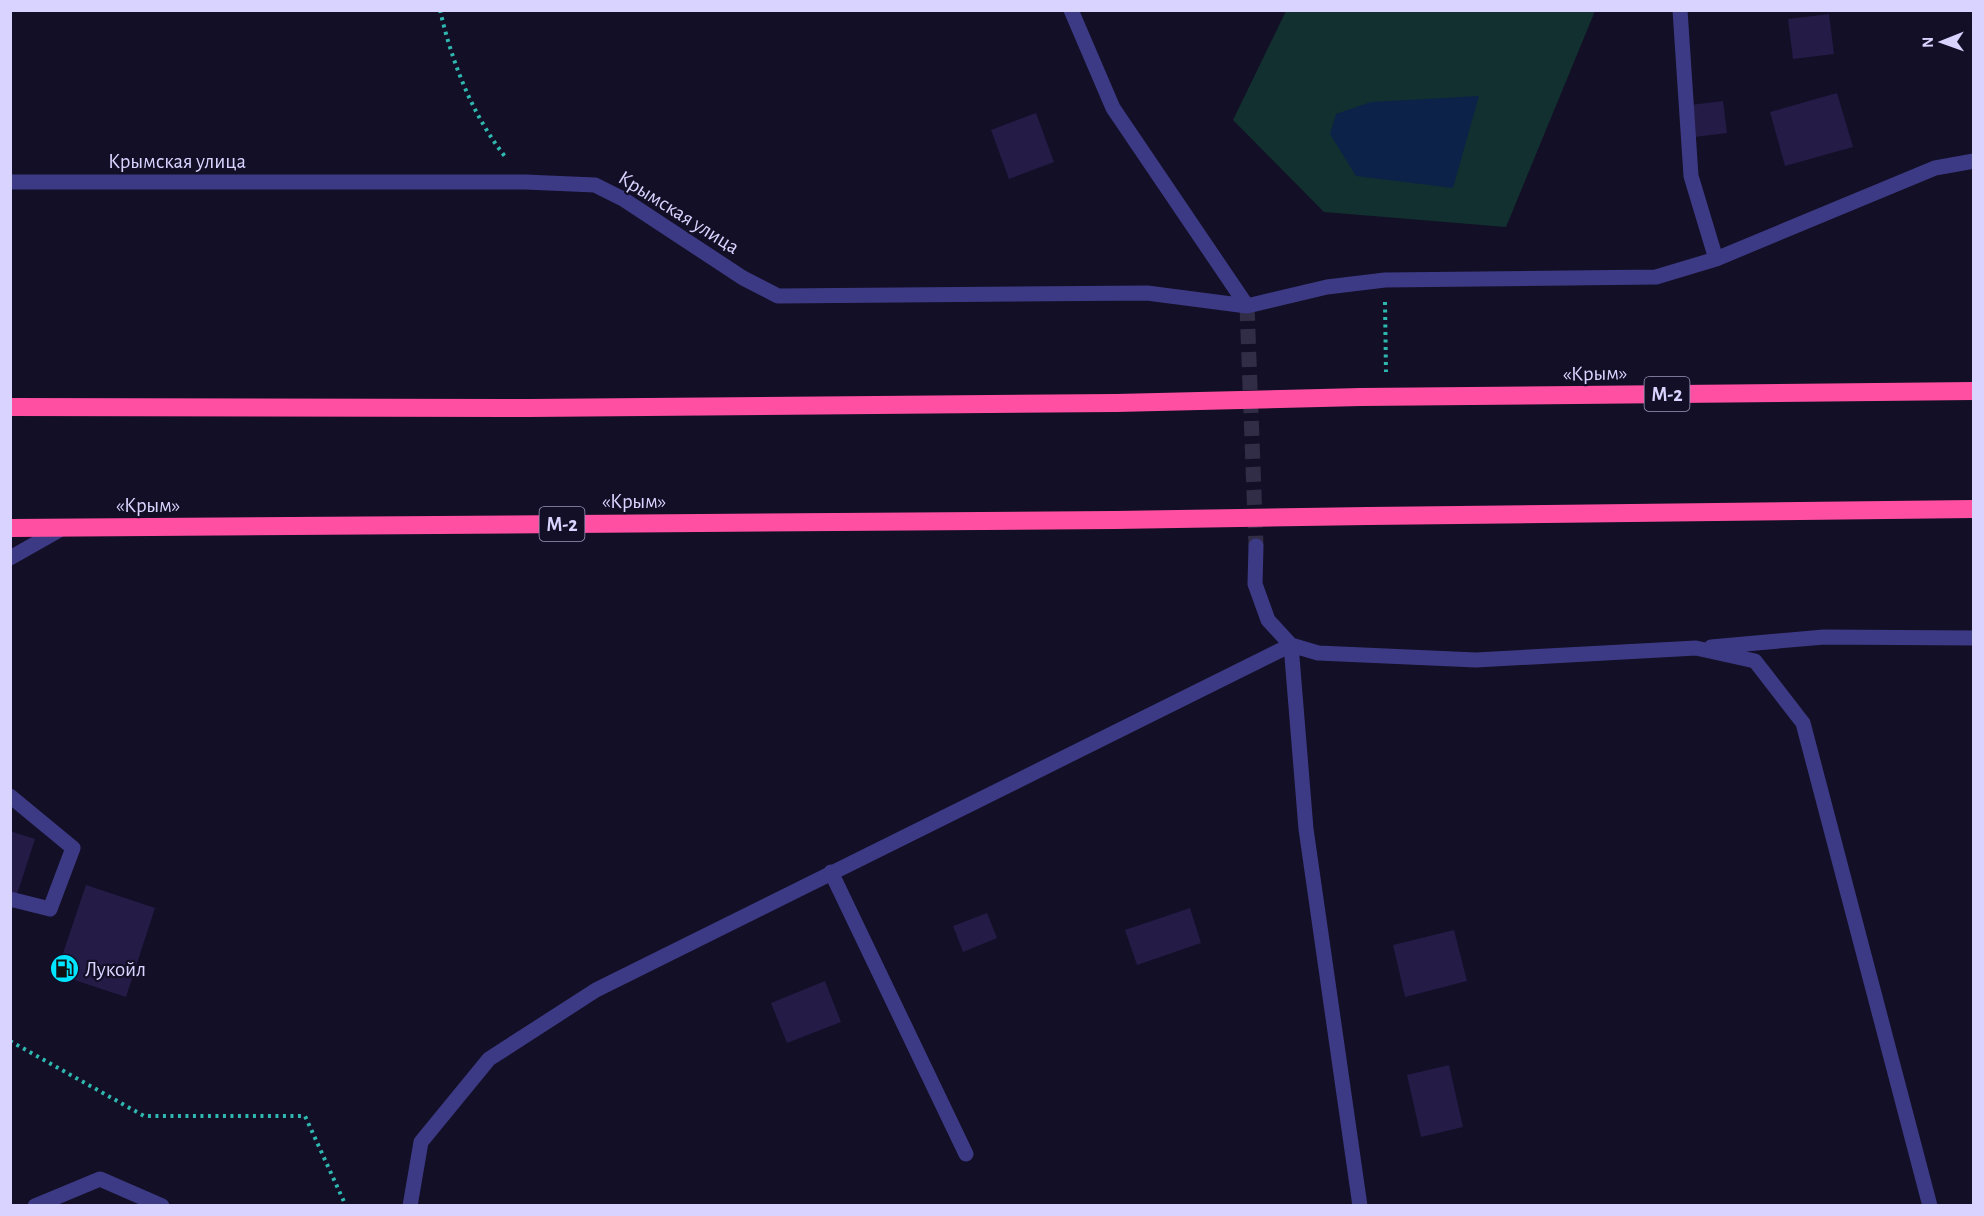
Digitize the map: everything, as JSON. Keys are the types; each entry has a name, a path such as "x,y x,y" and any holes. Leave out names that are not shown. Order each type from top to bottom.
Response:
{"highway":[{"name":"«Крым»","path":"10,407 529,408 1116,403 1362,397 1974,391"},
{"name":"«Крым»","path":"10,528 1114,520 1974,509"}],"street":[{"path":"1071,10 1113,108 1247,306 1327,288 1385,280 1656,277 1716,259 1935,168 1974,161"},
{"path":"1680,10 1691,176 1716,259"},
{"name":"Крымская улица","path":"10,182 525,182 595,185 623,199 743,278 778,296 1147,293 1247,306"},
{"path":"10,558 63,528"},
{"path":"1256,546 1255,584 1268,620 1291,645 1318,653 1476,660 1696,648 1824,637 1974,638"},
{"path":"410,1206 421,1142 489,1059 596,990 1291,645"},
{"path":"1291,645 1306,829 1360,1206"},
{"path":"1696,648 1755,661 1803,723 1930,1206"},
{"path":"10,796 73,848 50,909 10,899"},
{"path":"831,872 966,1154"},
{"path":"35,1206 100,1179 162,1206"}],"path":[{"path":"440,10 449,49 488,135 525,182"},
{"path":"1385,280 1387,397"},
{"path":"10,1041 144,1116 305,1116 346,1206"}],"green space":[{"path":"1286,11 1595,11 1506,227 1324,212 1233,120"}],"water":[{"path":"1479,96 1453,188 1356,176 1330,134 1336,114 1371,102"}],"building":[{"path":"1829,14 1834,54 1793,59 1788,19"},
{"path":"1837,93 1853,147 1785,166 1770,112"},
{"path":"1723,101 1727,133 1686,138 1682,106"},
{"path":"1036,113 1054,162 1009,179 991,130"},
{"path":"10,831 35,839 11,913 10,913"},
{"path":"86,885 155,908 126,997 56,974"},
{"path":"1190,908 1201,943 1137,965 1125,930"},
{"path":"987,913 997,938 963,952 953,926"},
{"path":"1454,930 1467,981 1405,997 1393,945"},
{"path":"825,981 841,1022 787,1043 771,1003"},
{"path":"1449,1065 1463,1127 1421,1137 1407,1075"}],"tunnel":[{"path":"1247,306 1256,546"}],"place":[{"name":"Лукойл","path":"64,969"}]}
